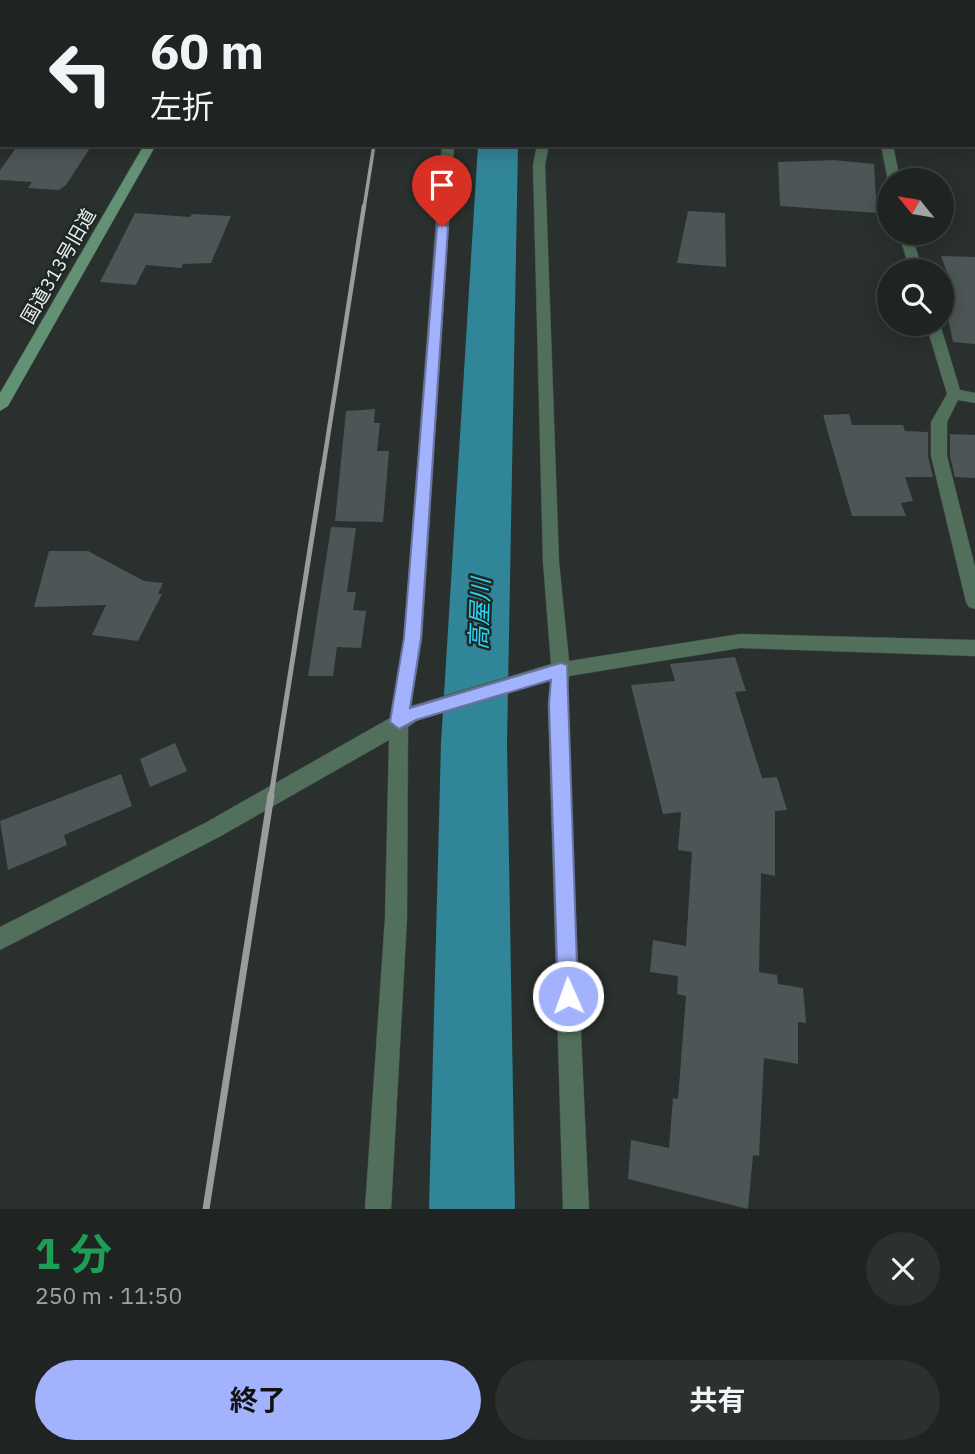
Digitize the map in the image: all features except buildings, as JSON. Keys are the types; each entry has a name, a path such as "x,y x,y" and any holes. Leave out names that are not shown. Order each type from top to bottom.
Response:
{"street":[{"name":"国道313号旧道","path":"0,406 149,147"},
{"path":"378,1209 405,718 448,147"},
{"path":"543,147 539,165 551,562 576,1209"},
{"path":"887,147 892,168"},
{"path":"937,336 954,394 939,422 939,456 975,602"},
{"path":"954,394 975,398"},
{"path":"0,939 212,830 376,738 405,718 555,671 740,641 975,648"}],"waterway":[{"name":"高屋川","path":"472,1209 474,743 498,147"}],"railway":[{"path":"364,208 374,147"},
{"path":"323,468 364,206"},
{"path":"271,796 323,467"},
{"path":"206,1209 271,795"}],"route":[{"path":"442,227 413,638 399,722 412,714 549,671 561,670 558,703 568,996"}]}
